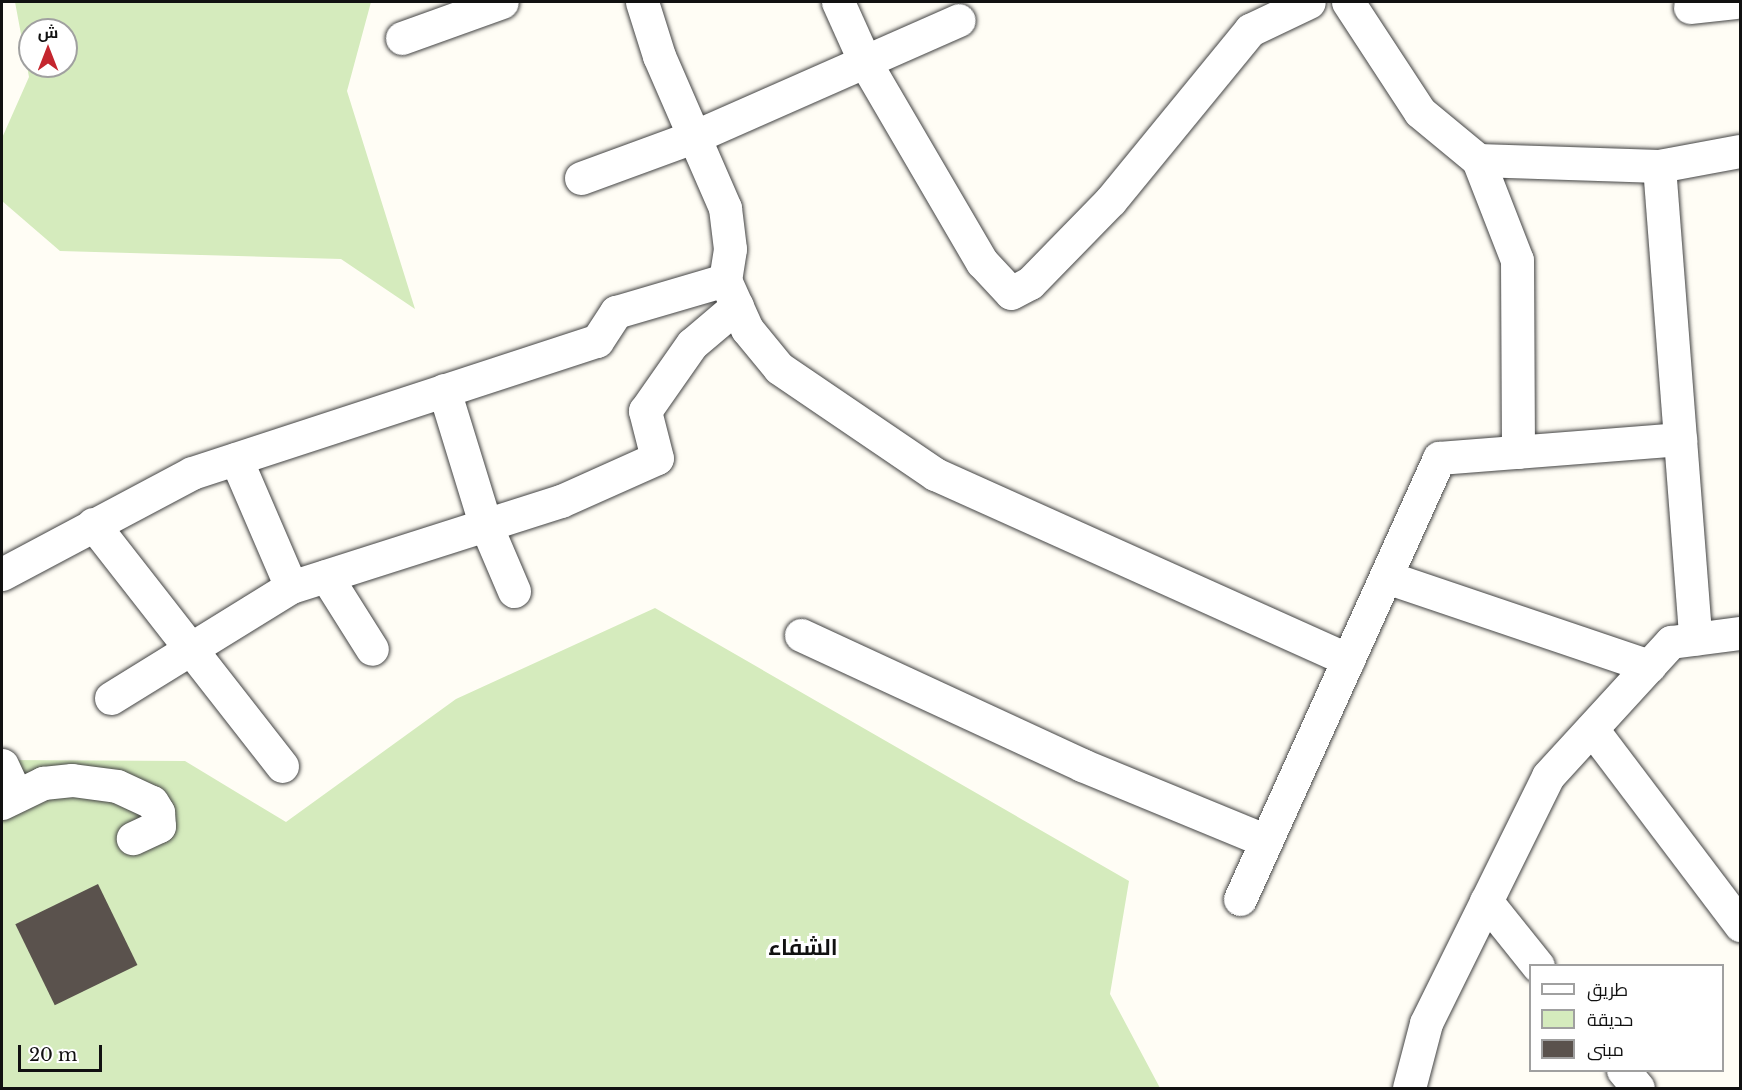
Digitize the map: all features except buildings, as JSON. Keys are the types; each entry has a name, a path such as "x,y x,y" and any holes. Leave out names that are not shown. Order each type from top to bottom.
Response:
{"street":[{"path":"402,38 502,2"},
{"path":"642,2 659,56 696,136 725,208 730,249 731,293 747,329 779,368 935,474 1348,660"},
{"path":"838,2 865,62 982,262 1011,293 1030,283 1111,200 1250,30 1309,2"},
{"path":"1690,7 1735,2"},
{"path":"1358,4 1420,112 1478,160 1517,260 1518,452"},
{"path":"581,178 696,136 959,20"},
{"path":"1478,160 1659,166 1740,151"},
{"path":"1659,166 1695,639"},
{"path":"2,574 192,473 597,341 616,312 731,293"},
{"path":"111,698 189,647 291,587 485,523 561,501 657,458 645,411 731,293"},
{"path":"444,390 485,523 514,591"},
{"path":"1240,899 1439,458 1680,439"},
{"path":"236,459 291,587"},
{"path":"93,524 282,766"},
{"path":"326,576 372,649"},
{"path":"1386,577 1649,666"},
{"path":"1409,1089 1426,1023 1548,777 1671,642 1740,633"},
{"path":"801,635 1082,765 1266,841"},
{"path":"1592,729 1740,925"},
{"path":"2,765 9,799 42,783 72,780 138,793 152,802 159,826 133,838"},
{"path":"1486,901 1536,964"},
{"path":"1624,1072 1638,1089"}],"green space":[{"path":"15,2 371,2 347,91 415,309 341,259 60,251 2,201 2,138 29,78 78,78 78,18 18,18"},
{"path":"655,608 1129,881 1110,994 1160,1088 2,1088 2,760 185,761 286,822 456,699"}],"district":[{"name":"الشفاء","path":"803,948"}]}
